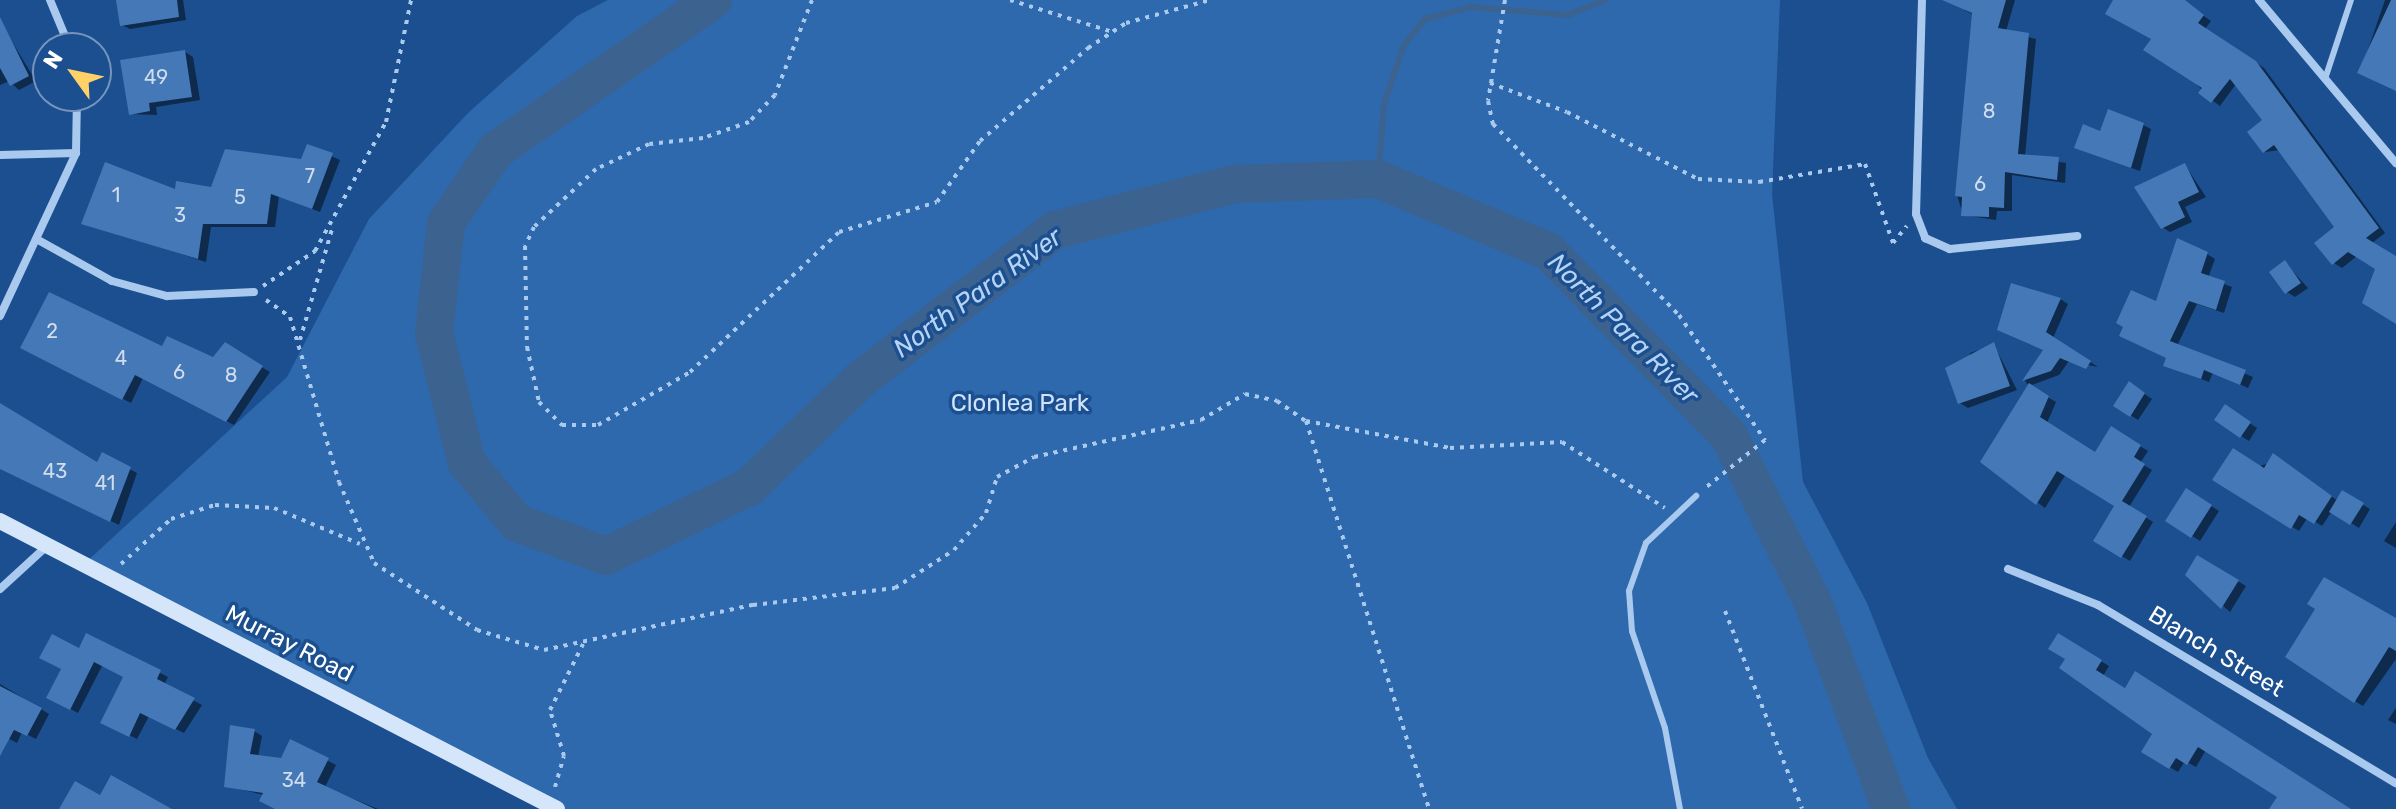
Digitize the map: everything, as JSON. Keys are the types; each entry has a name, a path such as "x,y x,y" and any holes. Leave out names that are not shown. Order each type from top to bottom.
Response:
{"street":[{"path":"50,0 63,32"},
{"path":"1922,0 1916,214 1925,238 1950,249 2077,236"},
{"path":"2259,0 2396,163"},
{"path":"0,316 40,241 76,153 77,112"},
{"path":"0,155 76,153"},
{"path":"40,241 112,281 167,296 254,292"},
{"name":"Murray Road","path":"0,521 553,807"},
{"path":"0,589 47,546"},
{"name":"Blanch Street","path":"2008,569 2098,605 2396,783"}],"lane":[{"path":"2325,79 2351,0"},
{"path":"1680,809 1669,742 1632,631 1629,591 1646,543 1696,496"}],"path":[{"path":"411,0 386,122 334,222 315,251 254,292 290,317 361,545 374,563 477,630 544,650 753,605 895,588 923,576 986,513 997,477 1034,457 1201,420 1245,394 1277,401 1306,421 1450,448 1562,442 1649,493 1672,516"},
{"path":"812,0 775,95 749,122 703,138 649,144 596,169 534,227 525,246 527,347 539,402 562,425 598,425 690,372 839,232 937,202 980,141 1113,32 1210,0"},
{"path":"1010,0 1113,32"},
{"path":"1504,1 1497,27 1490,83 1493,124 1679,315 1765,440 1696,496"},
{"path":"1490,83 1555,107 1698,179 1759,182 1865,164 1893,243 1916,214"},
{"path":"299,342 334,222"},
{"path":"1306,421 1429,809"},
{"path":"109,578 171,519 215,505 274,508 361,545"},
{"path":"1725,611 1802,809"},
{"path":"553,807 564,756 550,710 583,644"}],"green space":[{"name":"Clonlea Park","path":"608,0 1780,0 1772,194 1803,482 1867,603 1928,758 1957,809 558,809 83,565 287,377 369,219 468,113 577,16"}],"building":[{"path":"116,0 177,0 179,17 120,26"},
{"path":"1942,0 2006,0 1998,28 2029,33 2018,154 2059,157 2057,180 2005,172 2004,208 1989,207 1989,217 1961,216 1962,197 1955,196 1972,13"},
{"path":"2113,0 2185,0 2204,15 2198,23 2256,61 2379,228 2366,238 2396,256 2396,324 2362,303 2375,269 2348,252 2332,265 2314,243 2334,227 2274,145 2263,153 2247,132 2262,120 2230,79 2211,103 2198,93 2202,88 2143,50 2151,39 2105,14"},
{"path":"2391,0 2396,0 2396,91 2357,73"},
{"path":"0,17 29,76 10,86 0,68"},
{"path":"185,50 192,97 149,103 150,111 129,115 120,60"},
{"path":"2108,109 2144,123 2131,168 2074,148 2083,124 2100,131"},
{"path":"307,144 333,153 312,209 271,194 267,224 203,224 198,259 81,224 105,162 175,189 176,181 211,187 225,149 301,159"},
{"path":"2185,163 2199,192 2178,202 2185,217 2161,229 2134,187"},
{"path":"2177,238 2208,252 2201,273 2225,281 2216,310 2189,301 2170,341 2246,370 2240,385 2204,370 2201,379 2163,366 2166,358 2119,336 2123,327 2116,323 2131,290 2156,301"},
{"path":"2285,260 2301,283 2285,294 2269,272"},
{"path":"2011,283 2061,298 2046,332 2091,361 2086,369 2060,358 2051,371 2022,381 2043,350 1997,330"},
{"path":"49,292 162,346 167,336 213,357 225,342 263,366 226,422 135,375 122,400 20,348"},
{"path":"1994,342 2010,386 1958,404 1945,368"},
{"path":"2129,381 2145,393 2130,417 2113,406"},
{"path":"2029,383 2049,396 2040,417 2095,452 2111,426 2141,445 2134,457 2145,464 2122,501 2147,516 2121,558 2093,541 2114,506 2057,471 2036,505 1980,462"},
{"path":"0,403 97,462 102,452 131,467 110,522 0,469"},
{"path":"2225,404 2251,422 2240,438 2214,420"},
{"path":"2233,448 2264,468 2273,453 2332,496 2314,524 2299,515 2291,529 2212,480"},
{"path":"2186,488 2212,505 2191,538 2165,521"},
{"path":"2342,490 2364,503 2350,525 2329,512"},
{"path":"2197,555 2239,580 2221,609 2185,575"},
{"path":"2324,577 2396,618 2396,651 2389,647 2354,703 2285,657 2315,609 2307,604"},
{"path":"86,633 161,670 157,679 195,698 175,730 140,713 129,737 100,723 123,677 94,662 70,710 46,698 61,669 39,658 52,634 79,648"},
{"path":"2058,633 2102,660 2096,670 2125,688 2135,671 2351,809 2269,809 2277,797 2198,747 2187,765 2176,758 2169,769 2141,752 2152,734 2059,668 2065,659 2048,649"},
{"path":"0,686 42,708 27,736 14,730 0,756"},
{"path":"230,725 255,729 250,754 281,758 290,739 329,758 317,782 375,809 275,809 259,801 263,793 224,787"},
{"path":"111,775 172,809 59,809 75,781 100,795"}],"waterway":[{"name":"North Para River","path":"713,0 496,150 446,223 434,333 467,463 517,523 606,556 749,487 860,380 1055,230 1234,184 1378,179 1548,251 1729,436 1812,600 1891,809"},
{"path":"1378,179 1384,104 1404,45 1425,19 1471,7 1568,15 1605,0"}]}
